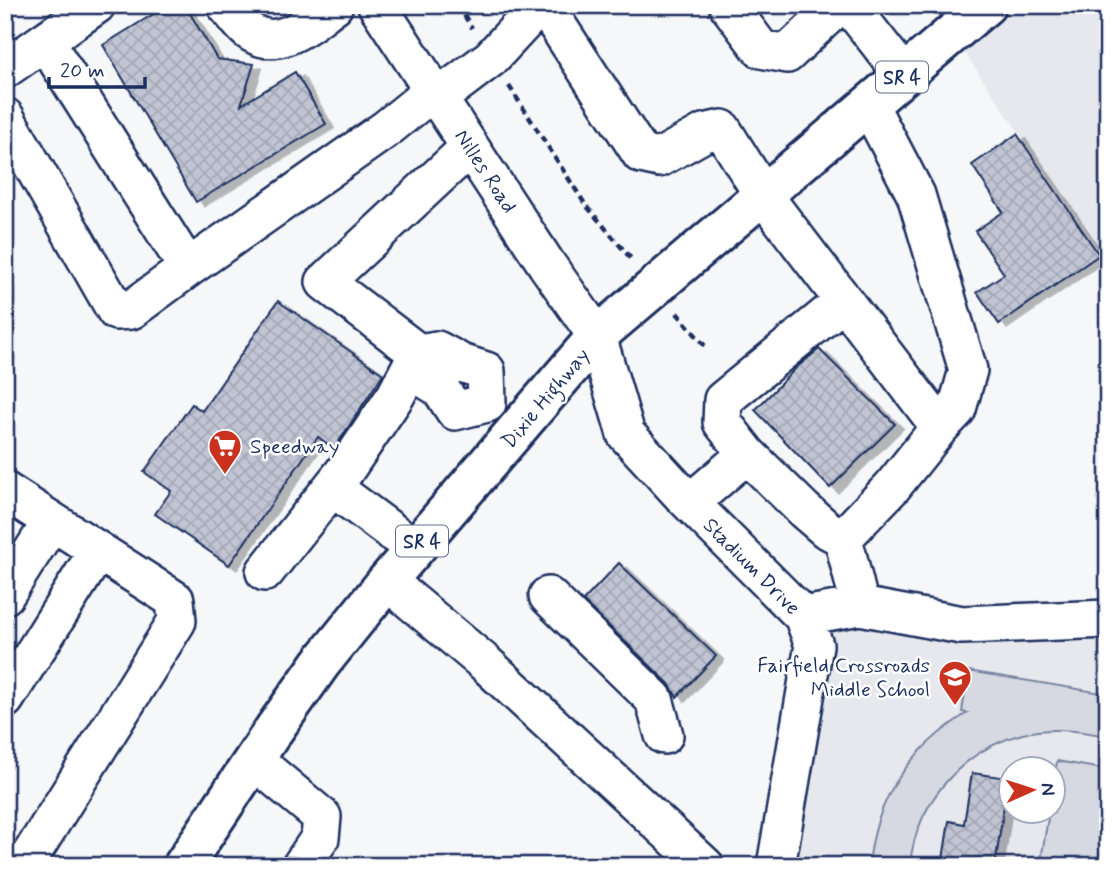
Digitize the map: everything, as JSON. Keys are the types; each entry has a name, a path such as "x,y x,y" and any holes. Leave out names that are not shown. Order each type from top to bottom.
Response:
{"main road":[{"name":"Dixie Highway","path":"194,862 254,760 321,663 387,581 597,336 986,5"}],"street":[{"path":"5,69 96,5"},
{"path":"226,5 250,31 269,39 291,36 334,5"},
{"name":"Nilles Road","path":"377,5 547,265 597,336"},
{"path":"5,117 116,311 131,310 491,58 542,5 641,154 659,159 704,133 722,129 763,195 940,427"},
{"path":"728,5 761,49 787,54 839,5"},
{"path":"849,5 904,75"},
{"path":"45,41 188,268"},
{"path":"843,538 892,487 957,409 968,370 916,195 869,105"},
{"path":"418,353 325,282 470,146"},
{"path":"844,300 723,400 722,422 747,454 826,529 843,538 860,606"},
{"name":"Stadium Drive","path":"597,336 626,434 690,503 803,616 814,645 776,866"},
{"path":"418,353 419,375 440,388 455,411 487,402 517,430"},
{"path":"265,572 332,487 396,395 418,353"},
{"path":"690,503 747,454"},
{"path":"332,487 415,549"},
{"path":"5,491 175,600 177,621 24,866"},
{"path":"5,595 52,521"},
{"path":"5,699 98,551"},
{"path":"387,581 485,663 705,866"},
{"path":"548,596 654,699 664,735"},
{"path":"803,616 860,606 962,625 1108,619"},
{"path":"254,760 322,817 320,838 302,866"}],"path":[{"path":"458,5 585,204 598,219"}],"shaded area":[{"path":"986,5 1108,5 1108,264 952,34"},
{"name":"Fairfield Crossroads Middle School","path":"803,616 1108,619 1108,866 776,866"},
{"path":"968,671 1108,694 1108,736 1047,730 1013,737 990,746 969,760 935,796 914,841 910,866 869,866 879,818 899,778 928,743 967,713 962,712"},
{"path":"1068,763 1108,770 1108,866 1040,866 1047,826 1068,826"}],"building":[{"path":"168,5 185,5 217,59 254,64 241,105 295,72 326,124 196,202 103,45"},
{"path":"1017,134 1099,255 999,324 977,292 1004,274 975,231 1003,212 972,165"},
{"path":"278,301 383,374 334,449 318,437 229,565 155,514 171,491 144,472 192,404 202,411"},
{"path":"819,349 895,424 830,488 755,410 796,368"},
{"path":"619,563 716,656 677,697 669,684 583,601"},
{"path":"972,773 998,777 998,826 1001,826 995,866 942,866 949,821 964,824"}],"place":[{"name":"Speedway","path":"225,476"},
{"name":"Fairfield Crossroads Middle School","path":"955,707"}]}
